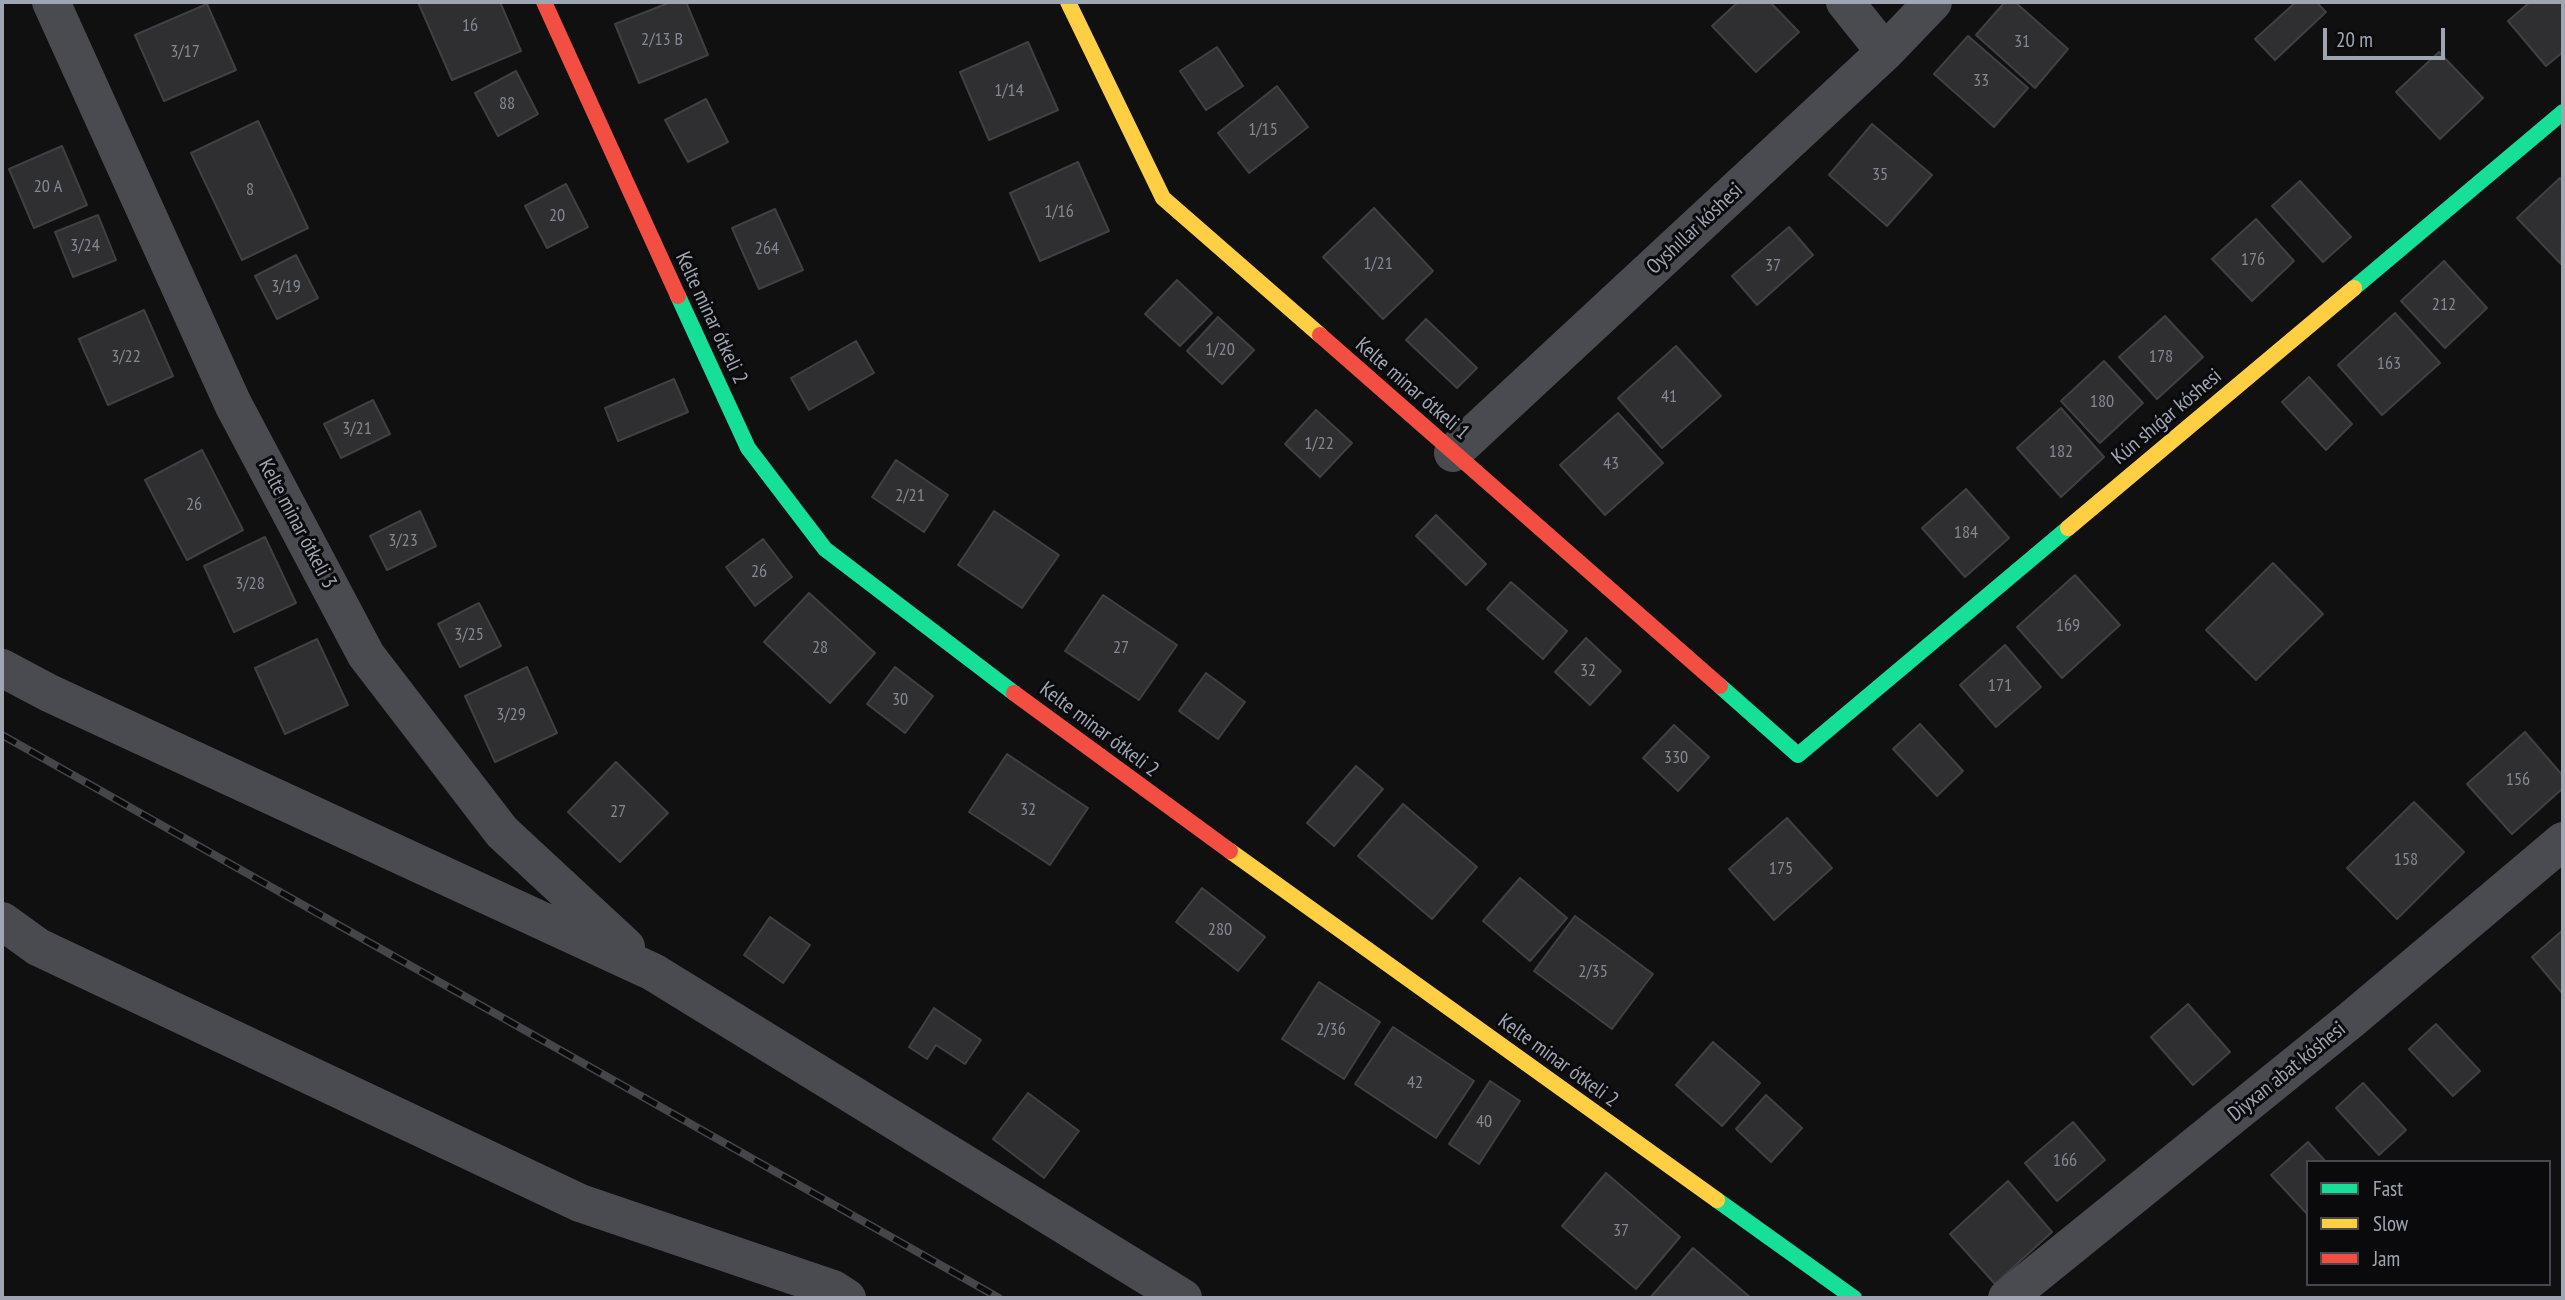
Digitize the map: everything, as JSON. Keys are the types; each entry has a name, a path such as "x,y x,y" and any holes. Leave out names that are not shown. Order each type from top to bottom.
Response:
{"street":[{"name":"Kelte minar ótkeli 3","path":"51,2 233,404 366,655 502,832 653,972"},
{"name":"Kelte minar ótkeli 2","path":"544,2 748,448 825,549 1101,759 1854,1298"},
{"name":"Kelte minar ótkeli 1","path":"1068,2 1163,198 1798,755"},
{"path":"1845,2 1885,52"},
{"name":"Oyshıllar kóshesi","path":"1454,453 1885,52 1933,2"},
{"name":"Kún shıǵar kóshesi","path":"1798,755 2563,111"},
{"path":"2,668 49,694 653,972 1182,1298"},
{"name":"Diyxan abat kóshesi","path":"2007,1298 2352,1020 2563,841"},
{"path":"2,921 38,947 580,1203 833,1289 847,1298"}],"building":[{"path":"418,2 500,2 521,51 452,80"},
{"path":"671,2 686,2 708,55 639,83 615,24"},
{"path":"1738,2 1770,2 1799,32 1756,72 1712,26"},
{"path":"2005,2 2015,2 2068,49 2035,88 1976,35"},
{"path":"2296,2 2316,2 2326,12 2275,60 2255,39"},
{"path":"2530,2 2563,2 2563,52 2546,66 2508,21"},
{"path":"207,4 236,70 164,101 135,35"},
{"path":"1968,36 2028,88 1994,127 1934,74"},
{"path":"1028,42 1058,110 989,140 960,72"},
{"path":"1217,47 1243,86 1206,110 1180,71"},
{"path":"2439,52 2483,98 2440,139 2396,92"},
{"path":"516,71 538,114 498,136 475,93"},
{"path":"1277,86 1308,127 1249,173 1218,133"},
{"path":"706,99 728,142 688,162 665,120"},
{"path":"258,121 308,228 242,260 191,153"},
{"path":"1872,124 1932,175 1887,226 1829,175"},
{"path":"62,146 87,205 34,228 9,169"},
{"path":"1078,162 1109,231 1040,261 1010,193"},
{"path":"2560,178 2563,182 2561,264 2517,218"},
{"path":"2300,181 2351,237 2323,262 2272,206"},
{"path":"566,184 588,227 547,248 525,206"},
{"path":"1374,208 1433,271 1383,319 1323,257"},
{"path":"775,209 803,270 759,289 732,228"},
{"path":"98,215 116,260 73,277 55,232"},
{"path":"2256,219 2294,261 2252,301 2212,259"},
{"path":"1789,227 1813,255 1757,305 1732,276"},
{"path":"296,255 318,298 277,319 255,276"},
{"path":"2444,261 2487,308 2445,348 2401,301"},
{"path":"1177,280 1212,313 1180,346 1145,314"},
{"path":"144,310 173,376 108,405 79,339"},
{"path":"2395,313 2440,363 2382,415 2338,365"},
{"path":"2165,316 2203,357 2157,399 2119,357"},
{"path":"1218,317 1254,350 1222,384 1187,351"},
{"path":"1426,319 1477,368 1457,388 1406,340"},
{"path":"856,341 874,373 809,410 791,378"},
{"path":"1676,346 1721,396 1662,448 1618,398"},
{"path":"2104,361 2143,403 2100,443 2061,401"},
{"path":"2309,377 2352,424 2326,450 2282,402"},
{"path":"674,379 688,412 618,441 605,408"},
{"path":"373,400 390,434 341,458 324,424"},
{"path":"2061,408 2104,457 2061,497 2017,448"},
{"path":"1316,410 1352,443 1320,477 1285,444"},
{"path":"1618,413 1663,463 1605,515 1560,465"},
{"path":"202,450 243,530 187,560 145,480"},
{"path":"896,460 948,495 924,532 872,497"},
{"path":"1966,489 2009,538 1965,577 1922,528"},
{"path":"420,511 436,546 387,570 370,536"},
{"path":"994,511 1059,555 1022,608 958,565"},
{"path":"1436,515 1486,564 1466,585 1416,536"},
{"path":"265,537 296,603 234,632 204,566"},
{"path":"763,539 792,577 755,606 726,567"},
{"path":"2273,563 2323,614 2256,680 2206,630"},
{"path":"2075,575 2120,625 2062,678 2017,627"},
{"path":"1511,582 1567,631 1543,659 1487,609"},
{"path":"809,593 875,653 830,703 764,642"},
{"path":"1103,595 1177,645 1139,700 1065,651"},
{"path":"479,603 501,646 460,667 438,624"},
{"path":"1586,638 1621,671 1590,705 1555,672"},
{"path":"317,639 348,705 285,734 255,668"},
{"path":"2005,645 2041,687 1996,727 1960,685"},
{"path":"527,667 557,733 495,762 465,696"},
{"path":"895,667 933,696 905,733 867,704"},
{"path":"1206,673 1245,702 1218,739 1179,711"},
{"path":"1920,724 1963,771 1937,796 1893,749"},
{"path":"1674,725 1709,757 1678,791 1643,758"},
{"path":"2525,732 2563,776 2563,788 2512,834 2467,784"},
{"path":"1007,754 1088,808 1050,865 969,812"},
{"path":"616,762 668,813 620,862 568,812"},
{"path":"1356,766 1383,789 1334,846 1307,823"},
{"path":"2414,802 2464,852 2397,919 2347,868"},
{"path":"1403,804 1477,867 1432,919 1358,856"},
{"path":"1787,818 1832,868 1774,920 1729,869"},
{"path":"1520,878 1567,918 1530,961 1483,921"},
{"path":"1202,888 1265,937 1238,971 1176,922"},
{"path":"1575,916 1653,974 1612,1029 1534,971"},
{"path":"770,917 810,945 783,983 744,955"},
{"path":"2563,930 2563,994 2532,957"},
{"path":"1319,982 1380,1022 1344,1079 1282,1039"},
{"path":"2188,1004 2230,1052 2193,1085 2151,1037"},
{"path":"934,1008 981,1040 965,1064 936,1045 927,1059 909,1047"},
{"path":"2436,1024 2480,1071 2453,1096 2409,1049"},
{"path":"1393,1027 1474,1081 1436,1138 1355,1084"},
{"path":"1713,1042 1760,1083 1722,1126 1676,1085"},
{"path":"1490,1081 1520,1101 1479,1164 1449,1144"},
{"path":"2363,1083 2406,1130 2379,1155 2336,1108"},
{"path":"1028,1093 1079,1131 1044,1178 993,1139"},
{"path":"1766,1095 1802,1128 1771,1162 1736,1129"},
{"path":"2073,1122 2105,1160 2057,1201 2025,1163"},
{"path":"2308,1142 2324,1160 2306,1160 2306,1213 2271,1175"},
{"path":"1606,1173 1680,1237 1636,1289 1562,1226"},
{"path":"2008,1181 2052,1232 1995,1284 1950,1234"},
{"path":"1693,1248 1751,1298 1650,1298"}],"railway":[{"path":"2,735 999,1298"}],"traffic: fast":[{"path":"2354,288 2563,112"},
{"path":"678,296 748,448 825,549 1014,693"},
{"path":"1720,686 1798,755 2068,528"},
{"path":"1717,1200 1854,1298"}],"traffic: slow":[{"path":"1068,2 1163,198 1320,335"},
{"path":"2068,528 2354,288"},
{"path":"1230,851 1717,1200"}],"traffic: jam":[{"path":"544,2 678,296"},
{"path":"1320,335 1720,686"},
{"path":"1014,693 1230,851"}]}
